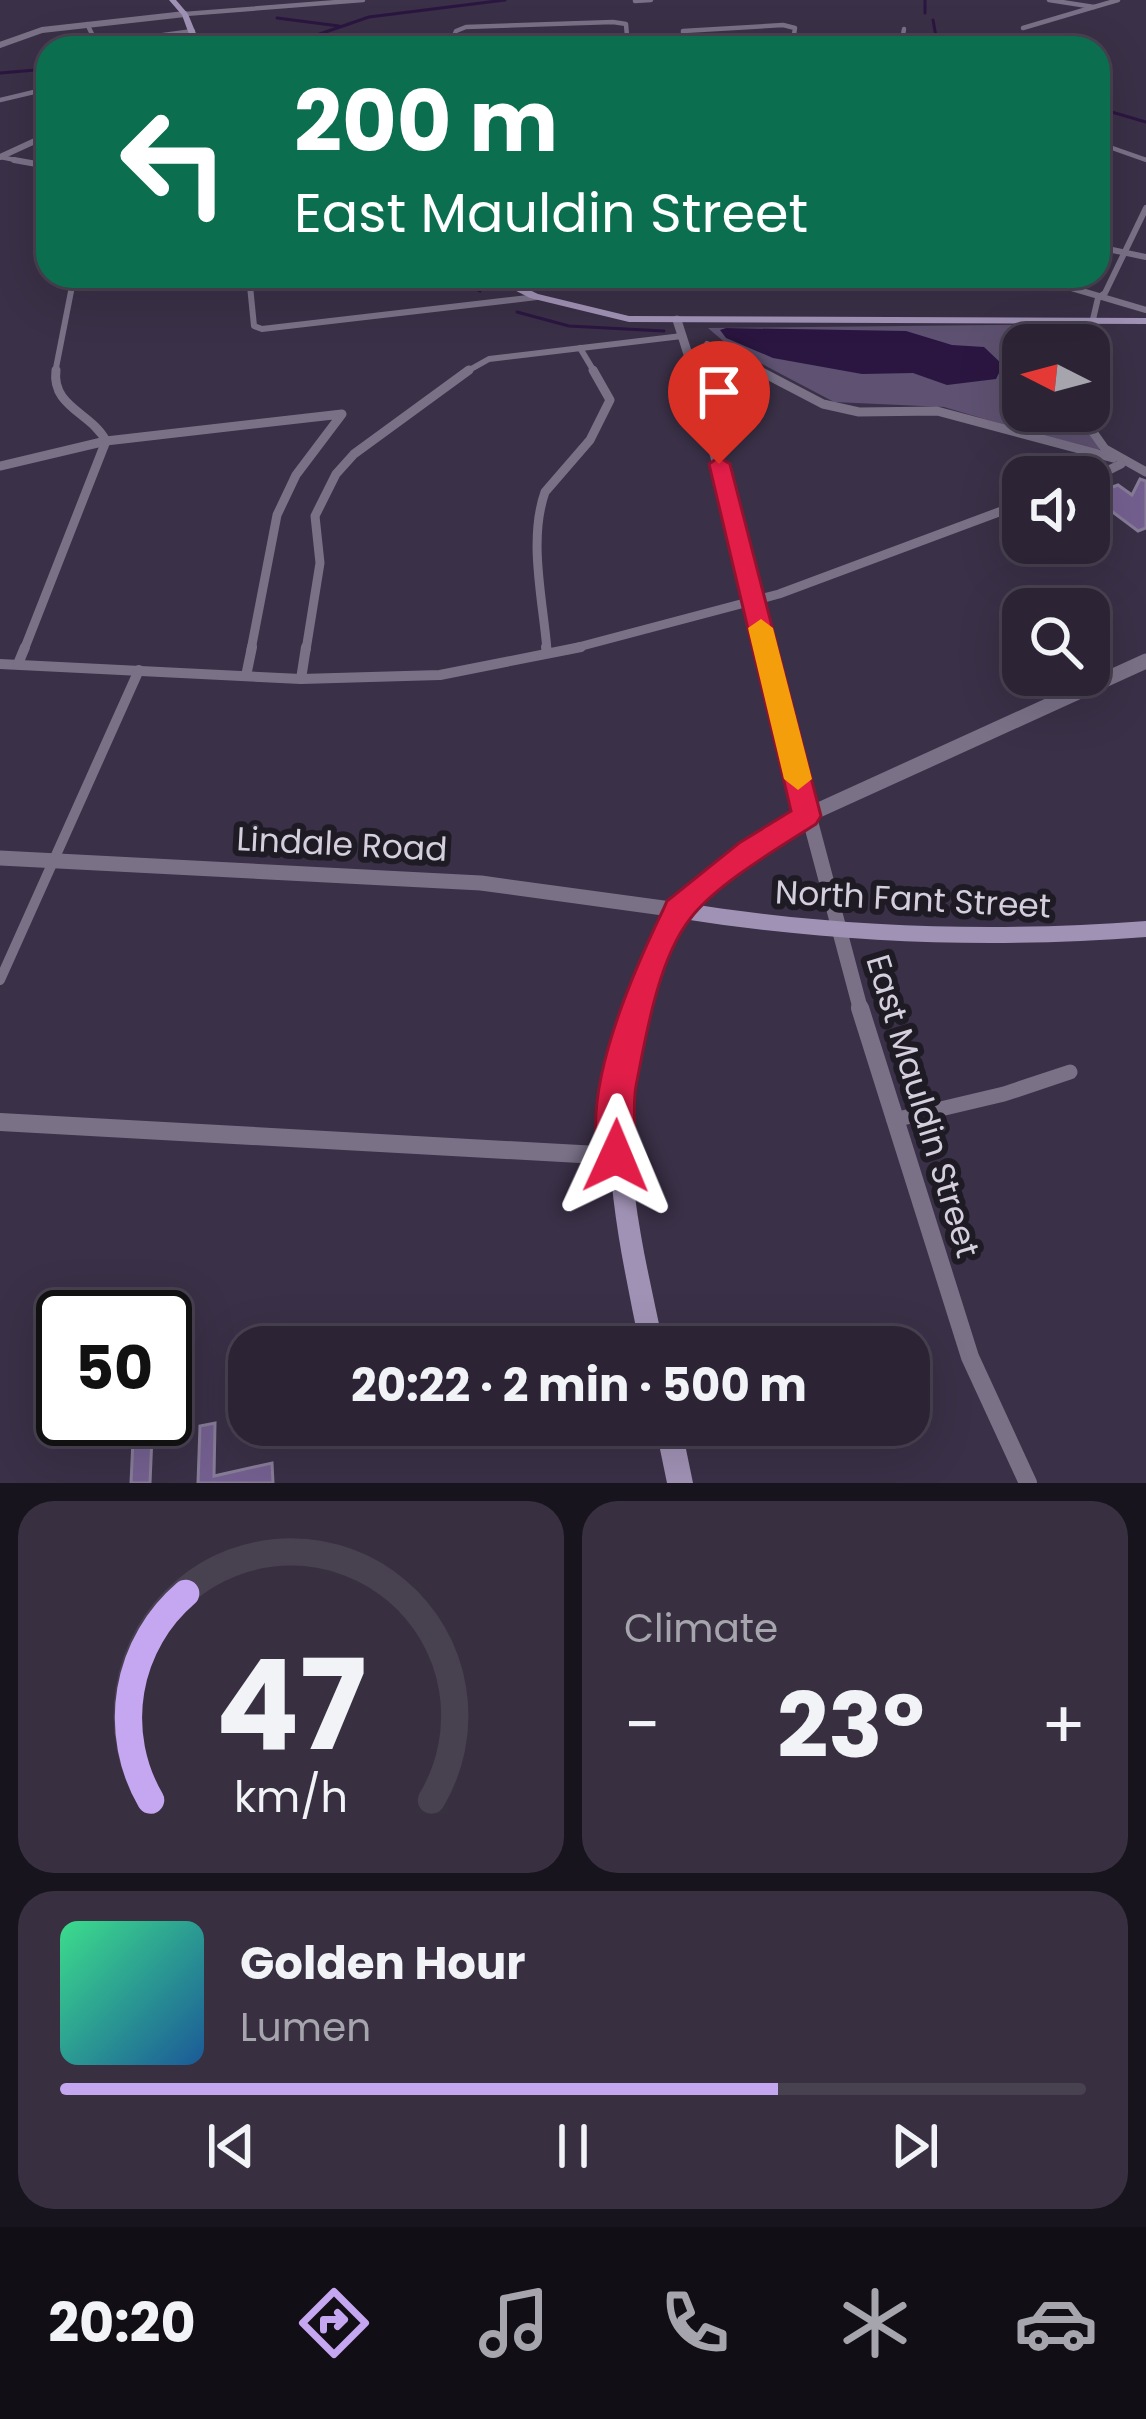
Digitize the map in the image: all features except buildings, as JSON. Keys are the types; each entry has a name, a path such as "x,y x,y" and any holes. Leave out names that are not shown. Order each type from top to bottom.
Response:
{"main road":[{"path":"172,0 185,14 194,36"},
{"path":"519,288 679,328 1146,321"},
{"path":"648,1326 616,1156 615,1106 637,999 678,910"},
{"name":"North Fant Street","path":"678,910 836,929 1018,939 1146,929"},
{"path":"672,1446 680,1483"}],"street":[{"path":"0,45 22,34 87,24 363,0"},
{"path":"635,2 651,0"},
{"path":"1049,0 1094,7"},
{"path":"1023,28 1037,20 1118,0"},
{"path":"454,36 466,27 613,22 626,24 627,36"},
{"path":"87,24 93,36"},
{"path":"683,36 682,31 783,26 795,28 794,36"},
{"path":"903,36 904,29"},
{"path":"156,36 193,31"},
{"path":"0,100 34,92"},
{"path":"0,157 36,140"},
{"path":"1110,147 1146,160"},
{"path":"0,157 36,164"},
{"path":"1110,277 1146,208"},
{"path":"1110,249 1146,257"},
{"path":"18,664 106,441 100,428 56,394 54,379 72,288"},
{"path":"249,288 250,314 254,326 262,329 537,296"},
{"path":"1070,288 1146,310"},
{"path":"1092,324 1105,288"},
{"path":"301,679 320,563 315,516 336,474 354,454 415,413 469,368 489,359 679,328"},
{"name":"East Mauldin Street","path":"679,328 836,929 970,1357 1028,1483"},
{"path":"707,344 824,404 859,412 937,411 1146,472"},
{"path":"547,653 539,524 542,495 601,431 610,400 580,347"},
{"path":"0,466 106,441 336,412 342,417 296,475 277,514 246,676"},
{"path":"1090,432 1117,461"},
{"path":"1110,466 1117,461"},
{"path":"0,664 301,679 440,675 754,601 1002,511"},
{"path":"678,910 749,851 806,816 1146,661"},
{"path":"0,980 139,670"},
{"name":"Lindale Road","path":"0,858 481,883 678,910"},
{"path":"894,1120 1004,1094 1070,1072"},
{"path":"0,1122 616,1156"}],"shaded area":[{"path":"1002,325 1002,424 944,407 834,402 730,347 708,328"},
{"path":"720,330 906,331 952,345 984,347 1002,367 996,379 947,385 913,373 862,374 773,358 726,338"},
{"path":"1028,432 1089,432 1101,448 1096,452"}],"waterway":[{"path":"314,36 369,17 505,0"},
{"path":"925,0 925,13"},
{"path":"277,18 339,26"},
{"path":"933,20 936,36"},
{"path":"0,73 36,70"},
{"path":"1110,112 1146,122"},
{"path":"474,288 480,291"},
{"path":"517,312 569,326 664,331"}],"slow traffic":[{"path":"761,628 798,779"}],"route":[{"path":"616,1156 615,1106 637,999 678,910 749,851 806,816 719,464"}]}
